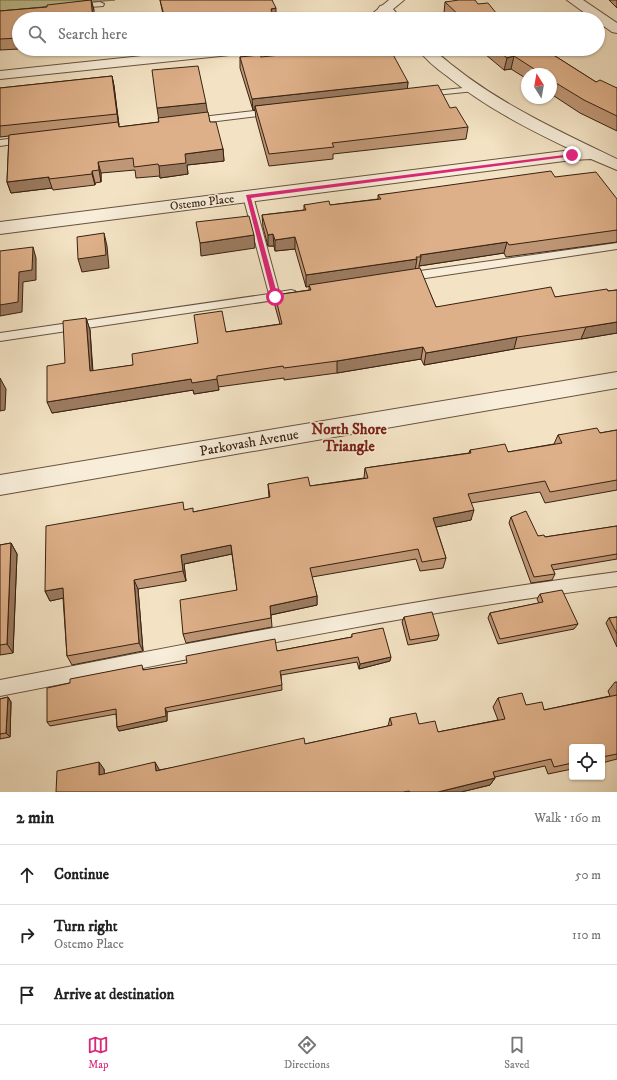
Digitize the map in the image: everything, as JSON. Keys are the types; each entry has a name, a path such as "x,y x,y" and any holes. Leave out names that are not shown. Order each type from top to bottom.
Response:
{"street":[{"path":"381,12 397,0"},
{"path":"574,0 592,12"},
{"path":"385,9 388,12"},
{"path":"605,21 617,29"},
{"path":"0,75 182,56"},
{"path":"432,56 439,64 472,89 536,127 617,165"},
{"name":"Ostemo Place","path":"0,228 572,155 594,154"},
{"name":"Parkovash Avenue","path":"0,485 617,380"}],"lane":[{"path":"70,7 100,4"},
{"path":"420,95 472,89"},
{"path":"186,122 279,111"},
{"path":"0,143 30,140"},
{"path":"248,196 275,297"},
{"path":"392,280 617,246"},
{"path":"0,337 298,293"},
{"path":"0,688 379,615 550,587 617,579"}],"green space":[{"path":"0,0 115,0 0,11"}],"building":[{"path":"91,0 92,12 12,12 12,38 0,39 0,11 47,7 47,5"},
{"path":"160,0 272,0 276,8 271,9 272,12 163,12"},
{"path":"475,0 478,4 488,3 495,12 456,12 445,2"},
{"path":"394,56 408,82 252,99 240,57"},
{"path":"514,56 555,56 596,82 600,80 617,88 617,116 584,100 557,84 557,68 533,68"},
{"path":"198,66 206,103 157,108 152,70"},
{"path":"112,76 117,114 0,126 0,88"},
{"path":"438,85 450,108 456,107 468,127 332,143 334,147 269,154 255,106"},
{"path":"208,112 210,122 216,122 223,149 185,154 186,163 134,167 133,158 98,162 99,170 92,171 92,174 7,182 9,135 118,122 119,127 159,122 158,118"},
{"path":"551,171 555,177 596,172 617,199 617,230 509,245 507,242 420,255 421,257 416,257 417,259 306,275 295,237 275,240 273,234 268,235 262,215 306,210 304,205 329,201 330,205 381,199 378,195"},
{"path":"249,216 254,235 200,243 196,222"},
{"path":"104,233 106,255 78,259 77,237"},
{"path":"33,247 32,270 19,272 18,302 0,305 0,251"},
{"path":"420,268 436,307 551,287 555,297 607,289 608,291 617,290 617,322 517,337 426,353 423,347 337,361 284,368 283,366 217,376 217,379 192,383 191,379 47,402 47,366 65,363 63,321 86,318 90,371 133,365 132,354 198,343 194,315 222,311 226,332 282,324 275,295 311,290 309,285"},
{"path":"597,428 600,433 617,430 617,480 550,492 545,481 468,494 474,510 433,518 446,558 422,562 418,549 310,568 317,596 270,606 271,618 183,634 180,600 237,590 231,545 181,555 183,571 134,580 139,643 67,656 63,588 45,591 46,526 183,502 184,510 193,508 193,512 270,497 268,484 308,477 310,486 368,478 365,468 471,453 470,450 505,444 508,452 562,443 558,435"},
{"path":"526,511 538,536 544,535 545,537 617,526 617,554 551,565 555,574 534,577 511,517"},
{"path":"11,543 7,644 0,645 0,545"},
{"path":"562,590 578,624 500,639 490,613 543,602 540,594"},
{"path":"432,612 439,635 410,640 404,617"},
{"path":"617,617 617,634 609,618"},
{"path":"383,628 391,657 360,664 358,657 280,671 282,685 165,708 166,716 117,727 116,709 47,722 47,688 70,683 70,679 142,665 143,670 187,663 186,656 275,639 277,651 352,637 352,634"},
{"path":"522,693 526,705 542,702 544,710 617,695 617,754 605,756 605,744 569,744 569,764 554,767 551,759 493,772 495,778 438,792 56,792 57,771 99,762 99,775 155,762 156,771 304,738 305,744 392,725 390,718 416,713 419,724 435,721 438,732 505,719 498,698"},
{"path":"8,697 6,733 0,734 0,699"}],"district":[{"name":"North Shore Triangle","path":"349,438"}],"route":[{"path":"275,297 248,196 572,155"}]}
